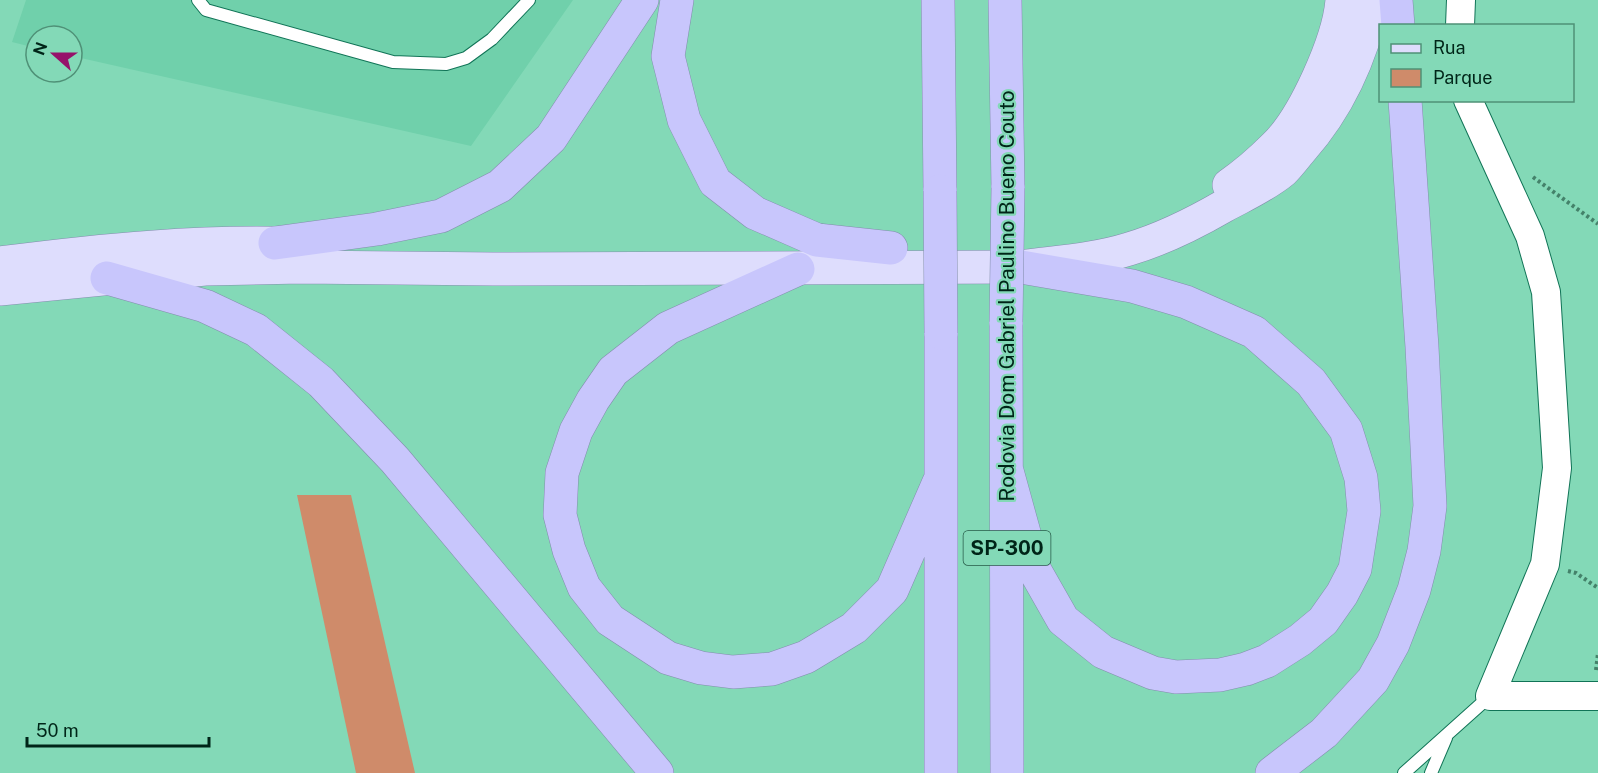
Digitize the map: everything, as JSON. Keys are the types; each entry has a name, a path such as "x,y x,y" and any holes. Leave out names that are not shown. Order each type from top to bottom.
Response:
{"highway":[{"path":"274,243 377,229 441,216 500,186 551,138 642,0"},
{"path":"677,0 668,56 684,120 715,182 755,213 817,240 891,248"},
{"path":"921,0 938,52"},
{"name":"SP-300","path":"938,0 940,773"},
{"name":"Rodovia Dom Gabriel Paulino Bueno Couto","path":"1005,0 1008,188 1007,773"},
{"path":"1005,49 1011,0"},
{"path":"1396,0 1398,24"},
{"path":"1272,773 1324,734 1372,680 1393,644 1414,590 1424,551 1430,506 1405,102"},
{"path":"1007,471 1034,569 1063,620 1103,652 1153,673 1176,677 1220,675 1267,661 1300,640 1323,621 1342,594 1355,569 1364,511 1361,478 1346,430 1311,382 1254,332 1186,302 1132,286 1021,267"},
{"path":"798,269 668,328 613,371 593,400 576,431 562,473 560,515 568,550 584,587 610,620 668,658 701,668 733,672 772,669 806,657 854,628 892,590 939,482"},
{"path":"107,278 205,306 256,330 321,382 395,460 657,773"}],"main road":[{"path":"0,263 139,247 274,243 539,250 891,248 974,252 1085,243 1126,236 1174,220 1233,182 1275,146 1297,117 1324,65 1342,0"},
{"path":"0,289 205,269 1021,267 1127,250 1193,224 1263,185 1284,170 1311,140 1350,76 1361,48 1374,0"}],"street":[{"path":"1460,24 1461,0"},
{"path":"1469,102 1530,236 1546,292 1557,468 1545,564 1490,696 1598,696"}],"lane":[{"path":"198,0 206,10 393,62 446,64 466,58 492,39 529,0"},
{"path":"1404,773 1490,696"},
{"path":"1431,773 1448,734"}],"path":[{"path":"1524,170 1598,224"},
{"path":"1545,564 1576,573 1598,588"}],"shaded area":[{"path":"26,0 573,0 471,146 84,59 84,24 24,24 24,45 12,42"}],"green space":[{"path":"297,495 351,495 415,773 356,773"}]}
